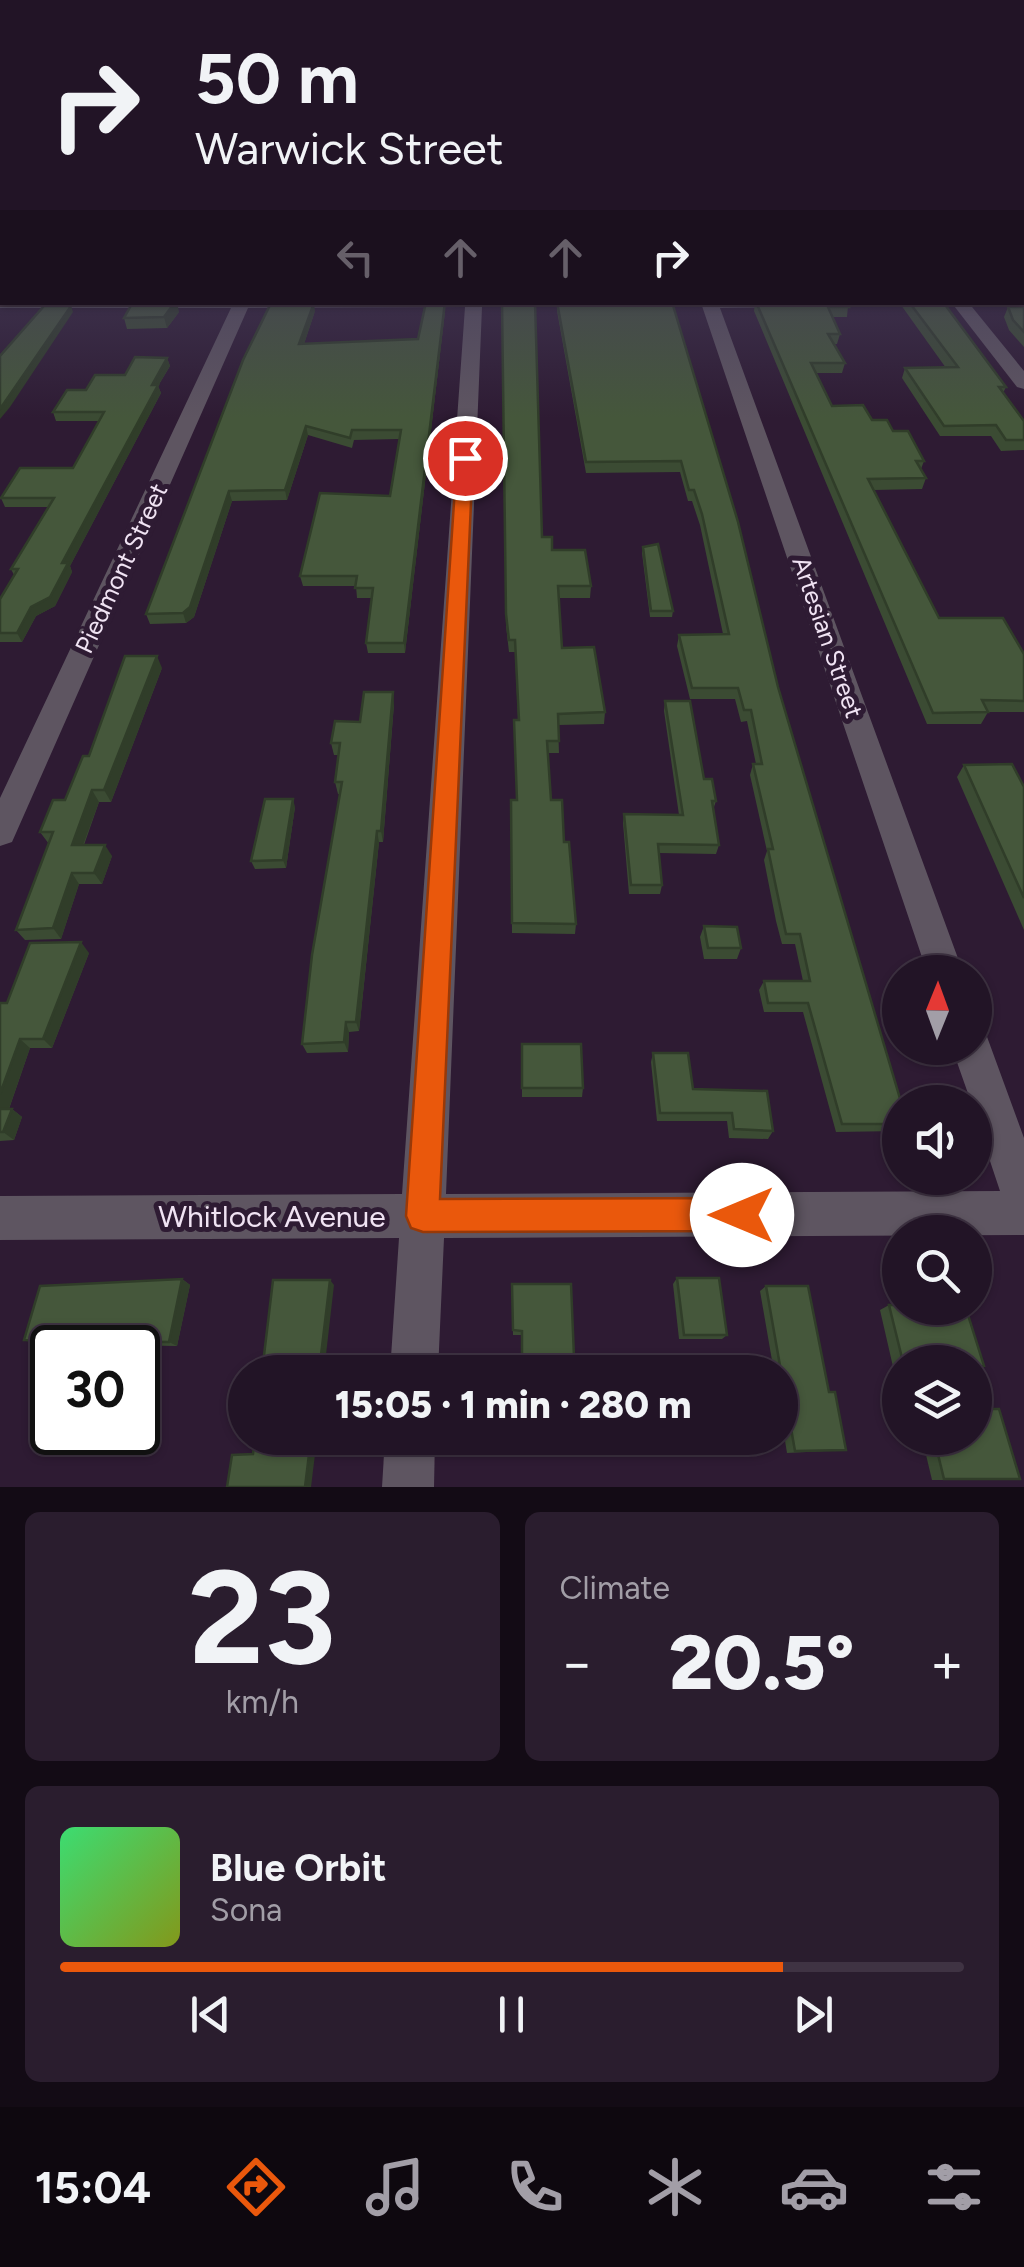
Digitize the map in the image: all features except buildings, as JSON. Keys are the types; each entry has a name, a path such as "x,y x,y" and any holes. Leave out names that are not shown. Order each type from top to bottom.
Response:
{"street":[{"name":"Piedmont Street","path":"0,832 241,305"},
{"path":"415,1355 474,305"},
{"name":"Artesian Street","path":"710,305 940,955"},
{"path":"962,305 1024,383"},
{"path":"978,1065 1024,1198"},
{"name":"Whitlock Avenue","path":"0,1218 1024,1214"},
{"path":"408,1487 409,1455"}],"route":[{"path":"465,458 423,1216 742,1215"}]}
